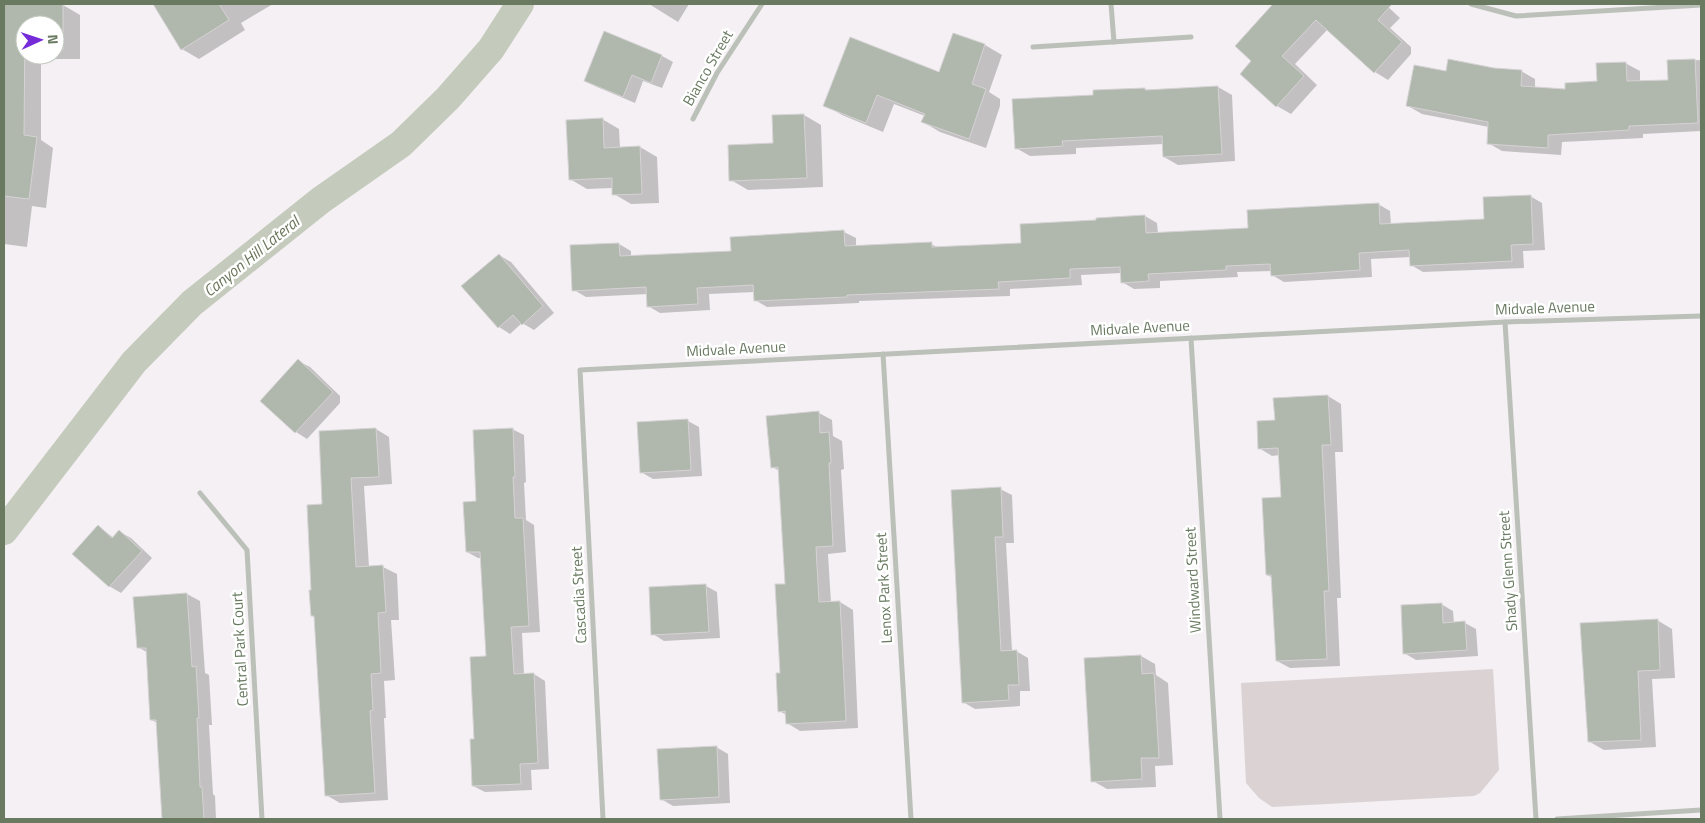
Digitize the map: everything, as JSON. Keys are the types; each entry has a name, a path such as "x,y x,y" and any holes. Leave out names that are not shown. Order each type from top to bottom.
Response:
{"street":[{"name":"Bianco Street","path":"693,119 717,72 762,4"},
{"path":"1112,4 1114,42"},
{"path":"1471,4 1516,16 1701,5"},
{"path":"1032,47 1191,37"},
{"name":"Midvale Avenue","path":"580,370 1505,322 1701,316"},
{"name":"Shady Glenn Street","path":"1505,322 1536,819"},
{"name":"Windward Street","path":"1191,338 1220,819"},
{"name":"Lenox Park Street","path":"883,354 911,819"},
{"name":"Cascadia Street","path":"580,370 603,819"},
{"name":"Central Park Court","path":"200,493 246,550 262,819"},
{"path":"1557,819 1701,810"}],"shaded area":[{"path":"1493,669 1499,770 1480,793 1474,796 1272,807 1259,798 1246,783 1241,683"}],"building":[{"path":"4,4 63,4 63,15 15,15 15,65 25,65 24,135 37,137 29,199 4,196"},
{"path":"153,4 219,4 229,20 181,50"},
{"path":"1273,4 1392,4 1378,20 1402,42 1374,73 1316,20 1282,56 1304,76 1276,107 1240,74 1251,61 1235,46"},
{"path":"604,31 662,55 651,83 632,75 623,97 584,81"},
{"path":"953,33 985,44 972,84 986,89 969,139 921,122 925,114 877,95 866,123 823,106 850,37 939,72"},
{"path":"1448,59 1494,68 1522,70 1521,86 1565,89 1565,83 1597,81 1596,63 1626,62 1627,81 1668,80 1667,60 1695,59 1698,123 1629,126 1629,130 1548,135 1548,148 1487,144 1488,122 1406,106 1414,65 1446,71"},
{"path":"1218,86 1222,154 1163,157 1162,136 1062,141 1063,146 1015,149 1012,99 1093,95 1093,90 1145,88 1145,90"},
{"path":"804,114 807,178 729,181 728,145 773,143 772,115"},
{"path":"603,118 604,148 640,146 642,194 612,195 612,178 569,180 566,120"},
{"path":"1531,195 1533,244 1511,245 1512,261 1410,266 1409,250 1359,253 1360,270 1271,276 1270,264 1226,266 1226,270 1148,274 1149,281 1121,283 1120,267 1070,269 1070,278 998,282 999,289 754,301 753,285 697,288 698,304 647,307 646,287 572,291 570,245 619,243 620,256 731,251 730,237 844,230 845,246 932,242 932,247 1021,243 1020,224 1145,215 1146,233 1248,228 1247,210 1379,203 1380,224 1484,219 1483,197"},
{"path":"499,254 543,306 522,325 513,315 498,328 461,286"},
{"path":"298,359 333,392 295,433 260,401"},
{"path":"1328,395 1331,445 1322,445 1329,591 1324,591 1327,659 1276,661 1271,575 1266,575 1262,498 1281,497 1278,448 1258,449 1257,421 1275,420 1273,398"},
{"path":"819,411 820,433 829,432 833,546 816,547 819,602 840,601 846,721 786,724 785,711 778,712 776,673 780,673 775,584 785,584 778,467 771,468 766,416"},
{"path":"688,419 691,470 640,473 637,422"},
{"path":"376,428 379,477 351,478 356,567 383,565 386,612 378,613 381,673 371,674 373,710 370,711 375,793 325,796 314,616 311,616 309,590 311,590 307,505 322,504 319,431"},
{"path":"513,428 515,518 523,518 529,626 511,627 514,674 534,673 538,763 520,764 521,784 472,786 470,739 474,739 470,657 486,656 480,552 466,552 463,502 476,501 473,430"},
{"path":"1001,487 1003,537 995,537 1001,651 1017,650 1019,685 1008,685 1009,700 962,703 951,490"},
{"path":"98,525 112,538 119,530 142,551 109,587 72,554"},
{"path":"706,584 709,632 651,635 649,587"},
{"path":"187,593 192,667 196,666 200,787 202,787 204,819 162,819 156,720 150,720 146,648 137,648 133,597"},
{"path":"1442,603 1443,623 1465,621 1467,650 1403,654 1401,605"},
{"path":"1658,619 1660,670 1638,671 1641,740 1588,742 1580,623"},
{"path":"1141,655 1142,674 1154,673 1159,758 1141,758 1142,779 1091,782 1084,658"},
{"path":"717,746 719,797 660,800 657,749"}],"waterway":[{"name":"Canyon Hill Lateral","path":"4,531 134,362 192,303 321,200 401,144 448,98 491,49 520,4"}]}
